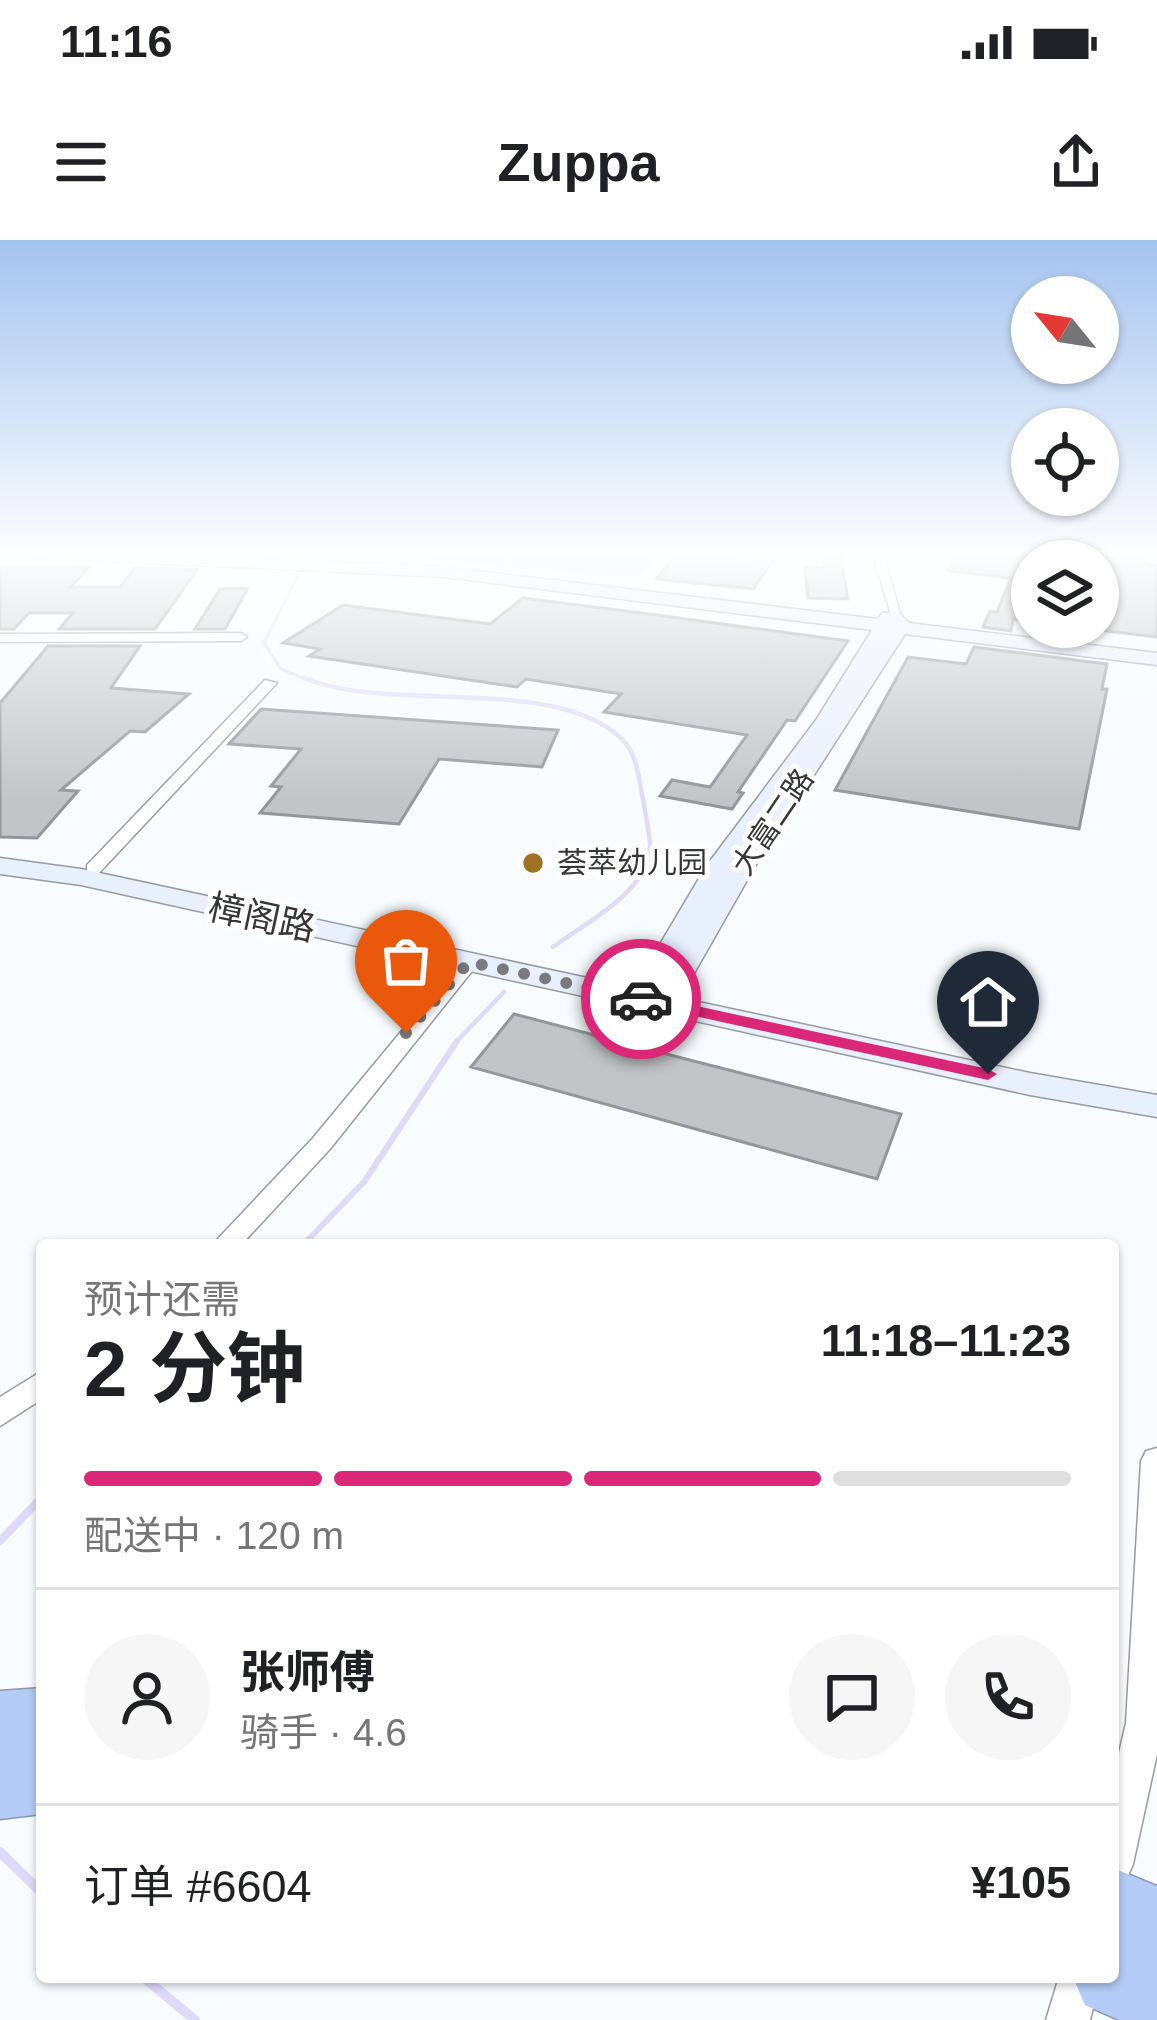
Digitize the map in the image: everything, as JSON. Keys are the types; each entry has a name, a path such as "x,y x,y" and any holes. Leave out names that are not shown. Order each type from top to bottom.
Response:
{"highway":[{"path":"0,1726 36,1723"},
{"path":"0,1783 36,1779"},
{"path":"1119,1909 1157,1925"},
{"path":"1119,1979 1157,1994"}],"street":[{"name":"大富二路","path":"657,994 839,724 886,635"},
{"path":"1002,635 1157,655"},
{"path":"0,638 242,637"},
{"path":"94,869 270,683"},
{"name":"樟阁路","path":"0,856 94,869 657,994 1034,1071 1157,1090"},
{"name":"樟阁路","path":"0,866 81,878 469,962 657,994 1030,1084 1157,1106"},
{"path":"232,1239 268,1207 315,1153 406,1033 469,962"},
{"path":"0,1413 36,1386"},
{"path":"1119,1838 1145,1724 1157,1461"},
{"path":"1068,2020 1078,1983"}],"building":[{"path":"296,635 803,635 848,641 795,721 787,720 738,792 743,793 732,809 660,796 672,780 710,787 747,735 604,712 621,694 526,679 517,687 309,656 320,649 283,643"},
{"path":"48,646 140,646 111,688 189,694 145,732 130,731 61,790 78,791 37,838 0,837 0,703"},
{"path":"974,647 1107,664 1102,689 1107,689 1079,829 835,790 908,657 966,664"},
{"path":"261,709 558,730 542,767 439,759 399,824 260,813 281,787 271,786 301,749 229,744"},
{"path":"514,1014 901,1114 877,1179 471,1067"}],"waterway":[{"path":"268,635 264,643 281,669 311,681"},
{"path":"304,678 381,694 556,707 592,719 622,739 639,775 650,844 647,861 640,877 614,904 553,947"},
{"path":"454,1044 504,992"},
{"path":"309,1239 364,1182 457,1041"},
{"path":"0,1541 36,1503"},
{"path":"0,1852 36,1887"},
{"path":"150,1983 195,2020"}],"way so far":[{"path":"406,1033 469,962 641,999"}],"place":[{"name":"荟萃幼儿园","path":"533,863"}],"route":[{"path":"641,999 988,1074"}]}
